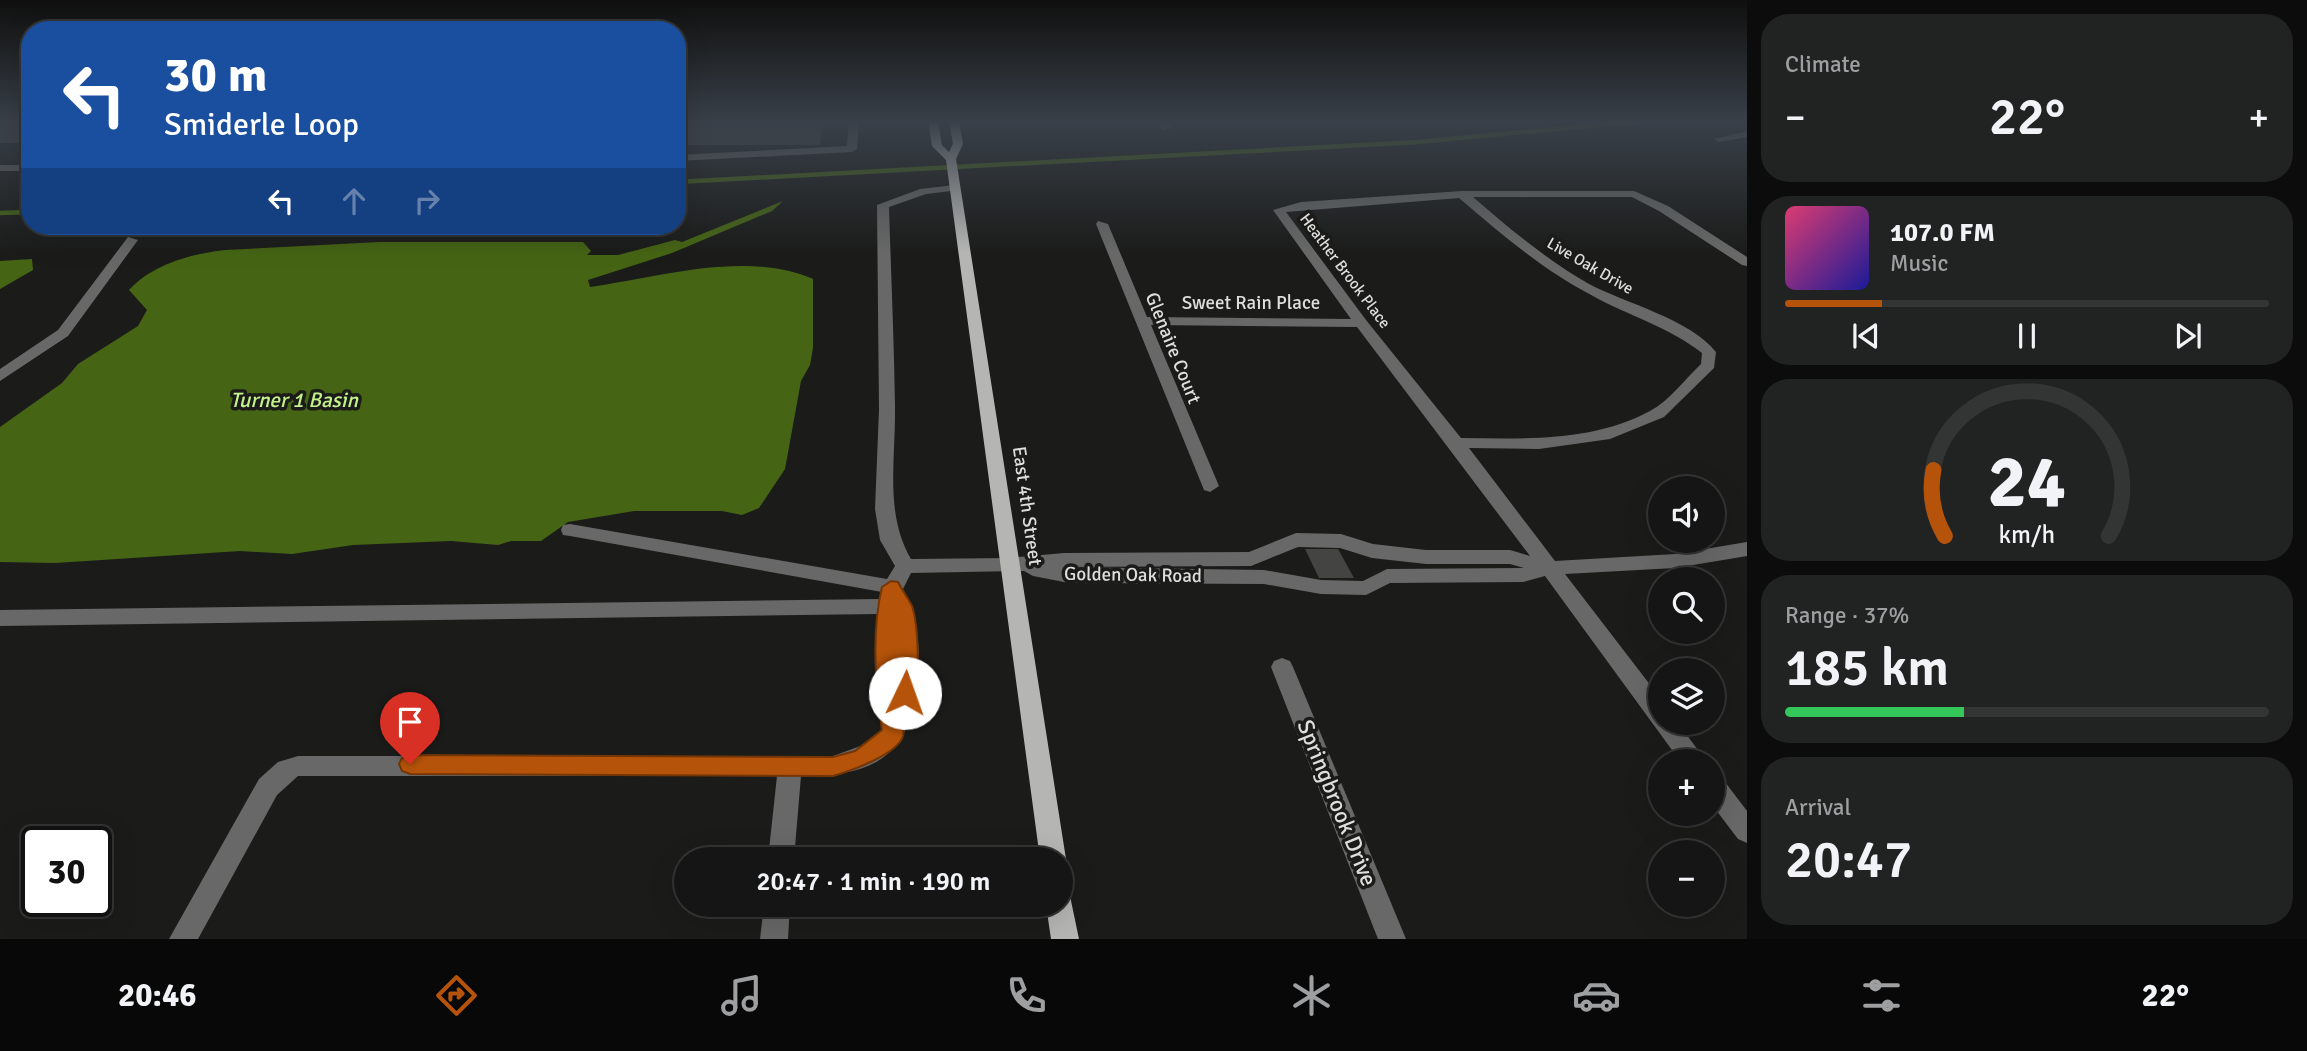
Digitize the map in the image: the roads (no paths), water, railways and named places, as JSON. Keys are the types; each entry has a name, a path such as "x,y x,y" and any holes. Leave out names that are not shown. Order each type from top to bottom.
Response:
{"main road":[{"name":"East 4th Street","path":"952,165 1051,847"},
{"path":"1062,917 1065,939"}],"street":[{"path":"0,168 21,168"},
{"path":"905,566 890,540 884,509 887,409 883,205 954,183"},
{"name":"Heather Brook Place","path":"1648,700 1361,323 1279,210 1301,205 1462,194 1634,194 1654,202 1721,249 1747,262"},
{"name":"Live Oak Drive","path":"1455,443 1539,444 1604,435 1658,414 1709,365 1709,352 1694,339 1599,295 1545,262 1462,194"},
{"name":"Glenaire Court","path":"1102,224 1210,486"},
{"path":"0,376 63,332 132,240"},
{"name":"Sweet Rain Place","path":"1141,321 1361,323"},
{"path":"570,530 889,597"},
{"name":"Golden Oak Road","path":"1009,565 1064,560 1251,559 1296,540 1330,540 1372,551 1426,557 1510,557 1548,568"},
{"name":"Golden Oak Road","path":"1009,565 1069,576 1264,577 1332,587 1366,588 1387,576 1523,575 1548,568 1675,561 1747,549"},
{"path":"905,566 1009,565"},
{"path":"183,939 268,787 287,769 329,764 833,766 861,758 893,734 905,693 898,667 889,597 905,566"},
{"path":"0,618 889,597"},
{"name":"Springbrook Drive","path":"1282,667 1392,939"},
{"path":"1674,735 1685,749"},
{"path":"782,847 790,765"},
{"path":"1725,802 1747,831"},
{"path":"774,939 776,917"}],"water":[{"name":"Turner 1 Basin","path":"783,201 772,211 672,253 588,280 590,287 674,272 731,266 787,271 813,279 813,348 810,365 801,381 785,469 759,508 742,515 722,511 634,511 568,522 541,541 511,541 498,545 451,541 353,545 292,554 240,551 55,563 0,562 0,427 62,383 78,364 138,326 147,310 129,290 149,273 161,267 199,254 225,250 379,242 583,242 591,251 587,255 618,255 675,240 682,242"},
{"path":"32,259 33,270 0,289 0,261"}],"waterway":[{"path":"686,182 995,165"},
{"path":"0,213 21,212"}]}
